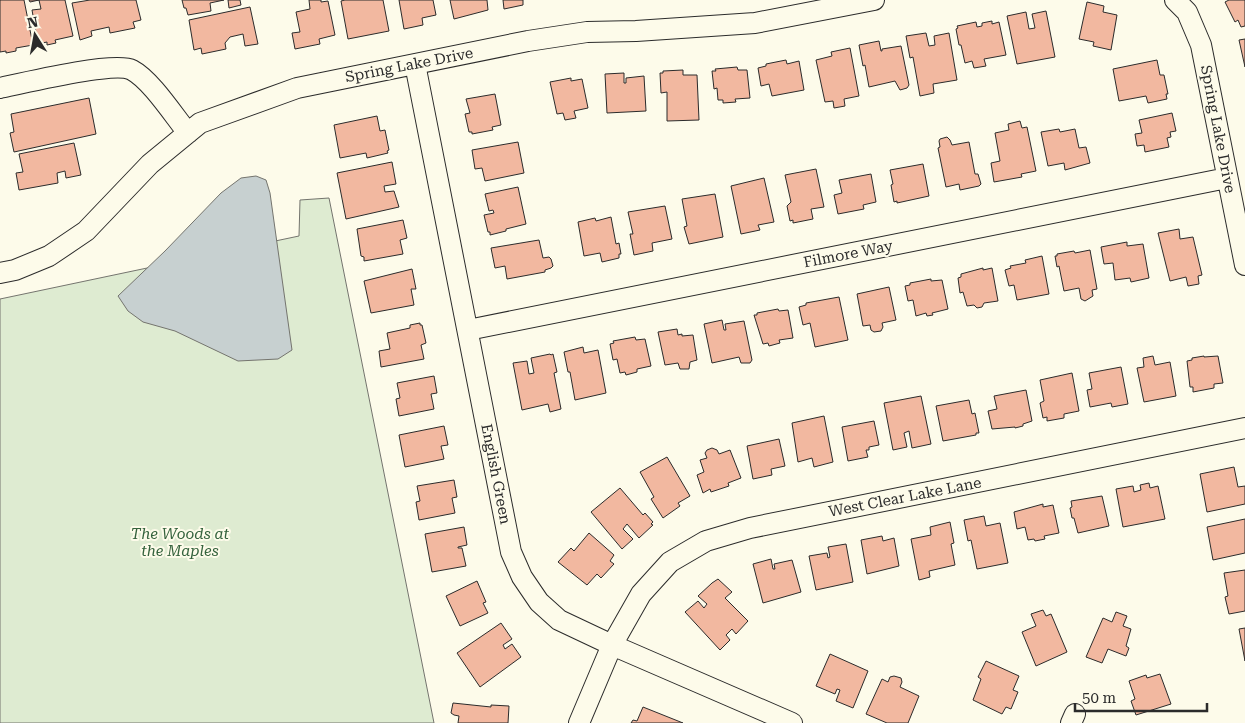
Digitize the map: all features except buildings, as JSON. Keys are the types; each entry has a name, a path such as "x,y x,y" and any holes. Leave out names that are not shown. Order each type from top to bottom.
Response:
{"street":[{"name":"Spring Lake Drive","path":"0,273 16,270 49,256 86,231 150,164 200,123 297,88 587,32 636,31 755,23 874,0"},
{"name":"Spring Lake Drive","path":"1175,0 1187,12 1201,45 1245,265"},
{"name":"English Green","path":"414,64 511,552 522,577 539,602 559,620 792,723"},
{"path":"0,88 100,68 131,69 145,80 188,133"},
{"name":"Filmore Way","path":"468,330 1228,178"},
{"name":"West Clear Lake Lane","path":"578,723 612,645 641,594 670,562 706,541 750,528 1245,428"}],"green space":[{"name":"The Woods at the Maples","path":"329,198 434,723 0,723 0,299 299,236 300,200"}],"shaded area":[{"path":"256,176 266,180 270,193 292,350 278,359 238,361 175,331 143,322 128,311 118,296 221,193 241,178"}]}
